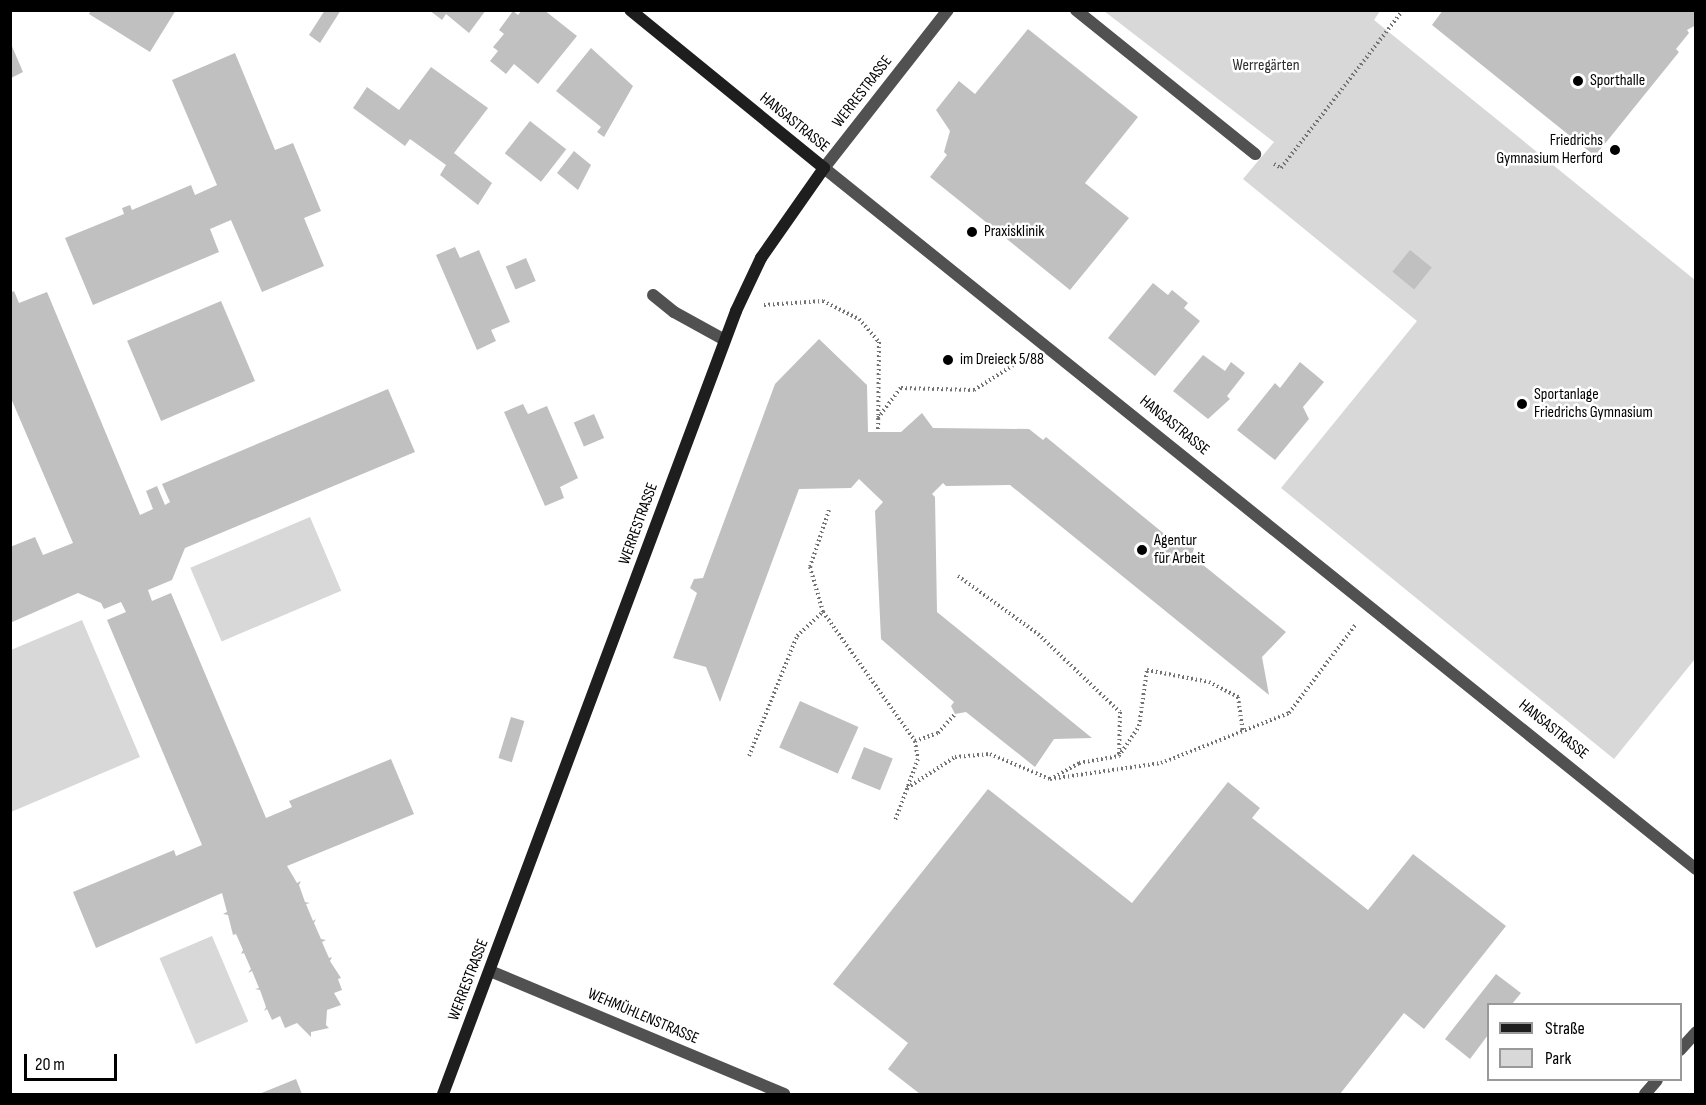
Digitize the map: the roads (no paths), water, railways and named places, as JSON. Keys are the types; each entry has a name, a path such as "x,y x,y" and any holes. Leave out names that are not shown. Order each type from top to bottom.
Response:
{"main road":[{"name":"HANSASTRASSE","path":"630,10 824,168"},
{"name":"WERRESTRASSE","path":"443,1095 736,311 761,258 824,168"}],"street":[{"name":"WERRESTRASSE","path":"824,168 948,10"},
{"path":"1076,10 1255,154"},
{"name":"HANSASTRASSE","path":"824,168 1371,605 1695,869"},
{"path":"653,295 674,312 726,340"},
{"name":"WEHMÜHLENSTRASSE","path":"490,971 784,1095"},
{"path":"1682,1048 1695,1032"},
{"path":"1646,1095 1656,1081"}],"place":[{"name":"Sporthalle","path":"1578,81"},
{"name":"Friedrichs Gymnasium Herford","path":"1615,150"},
{"name":"Praxisklinik","path":"972,232"},
{"name":"im Dreieck 5/88","path":"948,360"},
{"name":"Sportanlage Friedrichs Gymnasium","path":"1522,404"},
{"name":"Agentur für Arbeit","path":"1142,550"}],"park label":[{"name":"Werregärten","path":"1266,66"}]}
